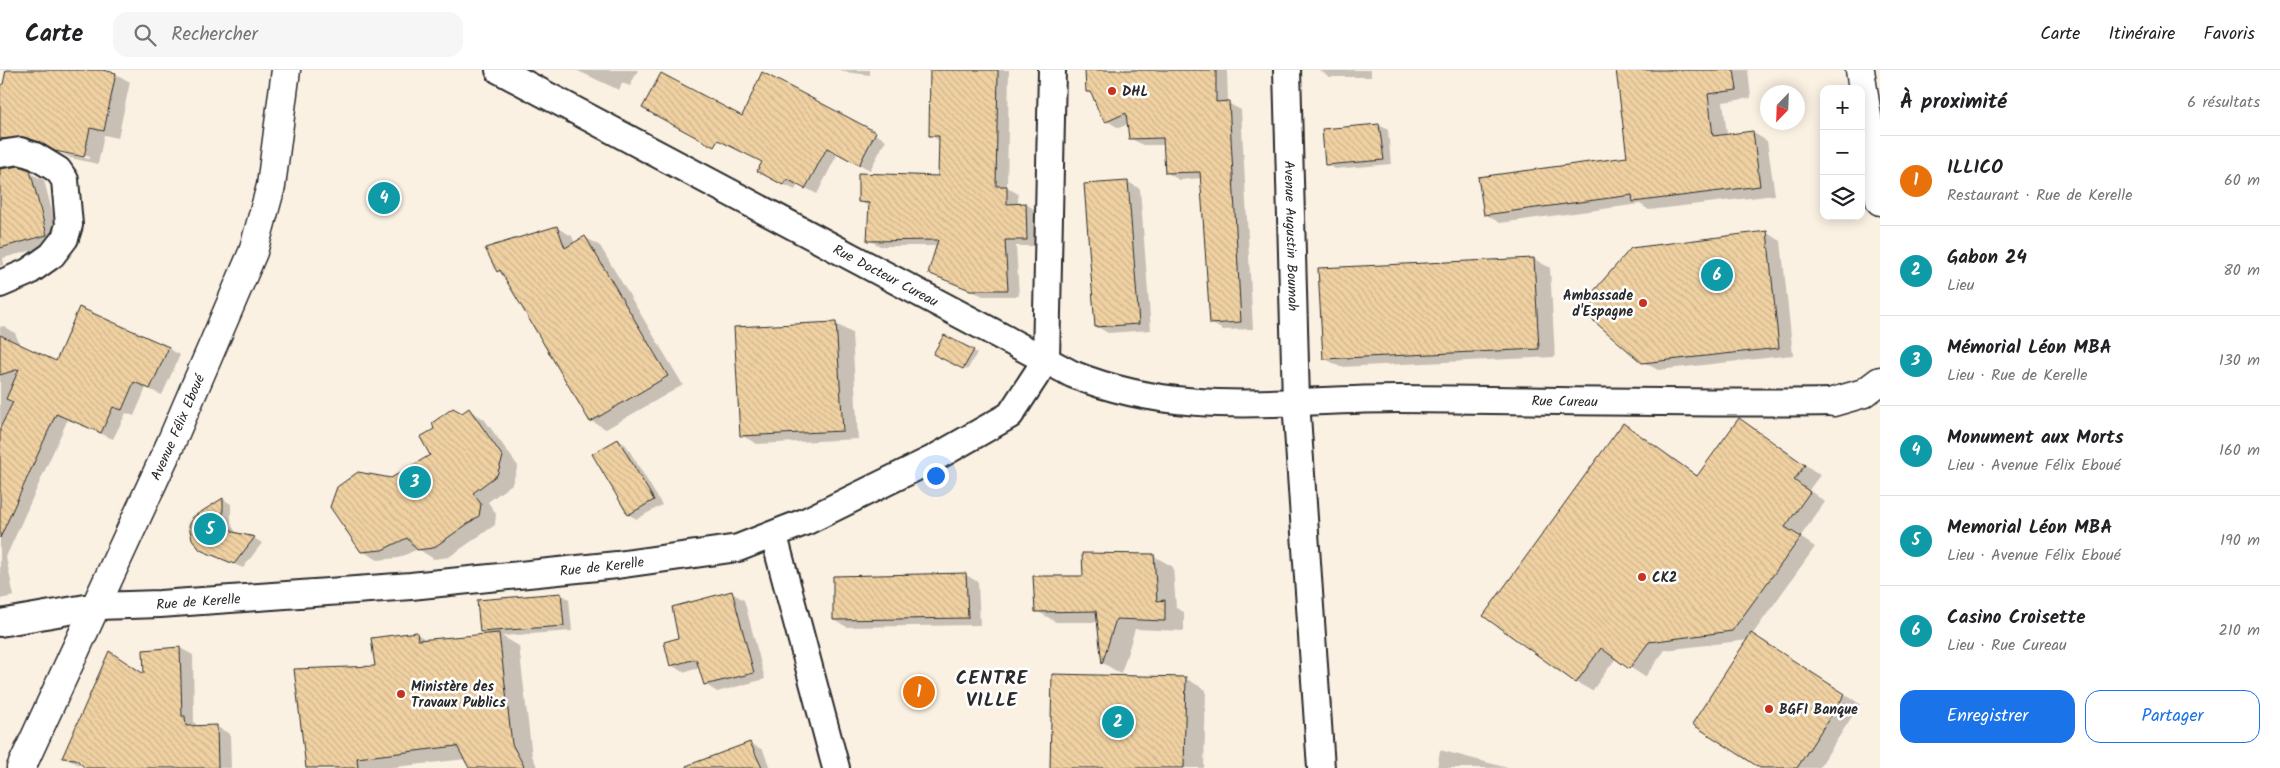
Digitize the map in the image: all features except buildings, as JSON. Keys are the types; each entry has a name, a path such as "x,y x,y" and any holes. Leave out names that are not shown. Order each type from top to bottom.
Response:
{"main road":[{"name":"Avenue Félix Eboué","path":"21,768 97,606 205,365 253,252 271,186 286,70"},
{"path":"1860,70 1880,201"},
{"path":"1833,402 1864,393 1880,382"},
{"path":"1833,402 1880,408"}],"street":[{"name":"Rue Docteur Cureau","path":"499,70 1046,360 1106,388 1161,400 1242,405 1296,401"},
{"path":"1046,360 1052,70"},
{"name":"Avenue Augustin Boumah","path":"1287,70 1296,401 1321,768"},
{"path":"0,154 20,151 35,156 58,170 65,180 69,225 66,238 52,255 28,272 0,284"},
{"name":"Rue de Kerelle","path":"0,623 97,606 169,603 411,586 617,565 738,548 774,536 931,460 1010,415 1046,360"},
{"name":"Rue Cureau","path":"1296,401 1399,399 1716,403 1833,402"},
{"path":"774,536 836,768"}],"place":[{"name":"DHL","path":"1112,91"},
{"name":"Monument aux Morts","path":"384,198"},
{"name":"Casino Croisette","path":"1717,275"},
{"name":"Ambassade d'Espagne","path":"1643,303"},
{"name":"Mémorial Léon MBA","path":"415,482"},
{"name":"Memorial Léon MBA","path":"210,529"},
{"name":"CK2","path":"1642,577"},
{"name":"ILLICO","path":"919,692"},
{"name":"Ministère des Travaux Publics","path":"401,694"},
{"name":"BGFI Banque","path":"1769,709"},
{"name":"Gabon 24","path":"1118,722"}],"district":[{"name":"CENTRE VILLE","path":"992,688"}]}
